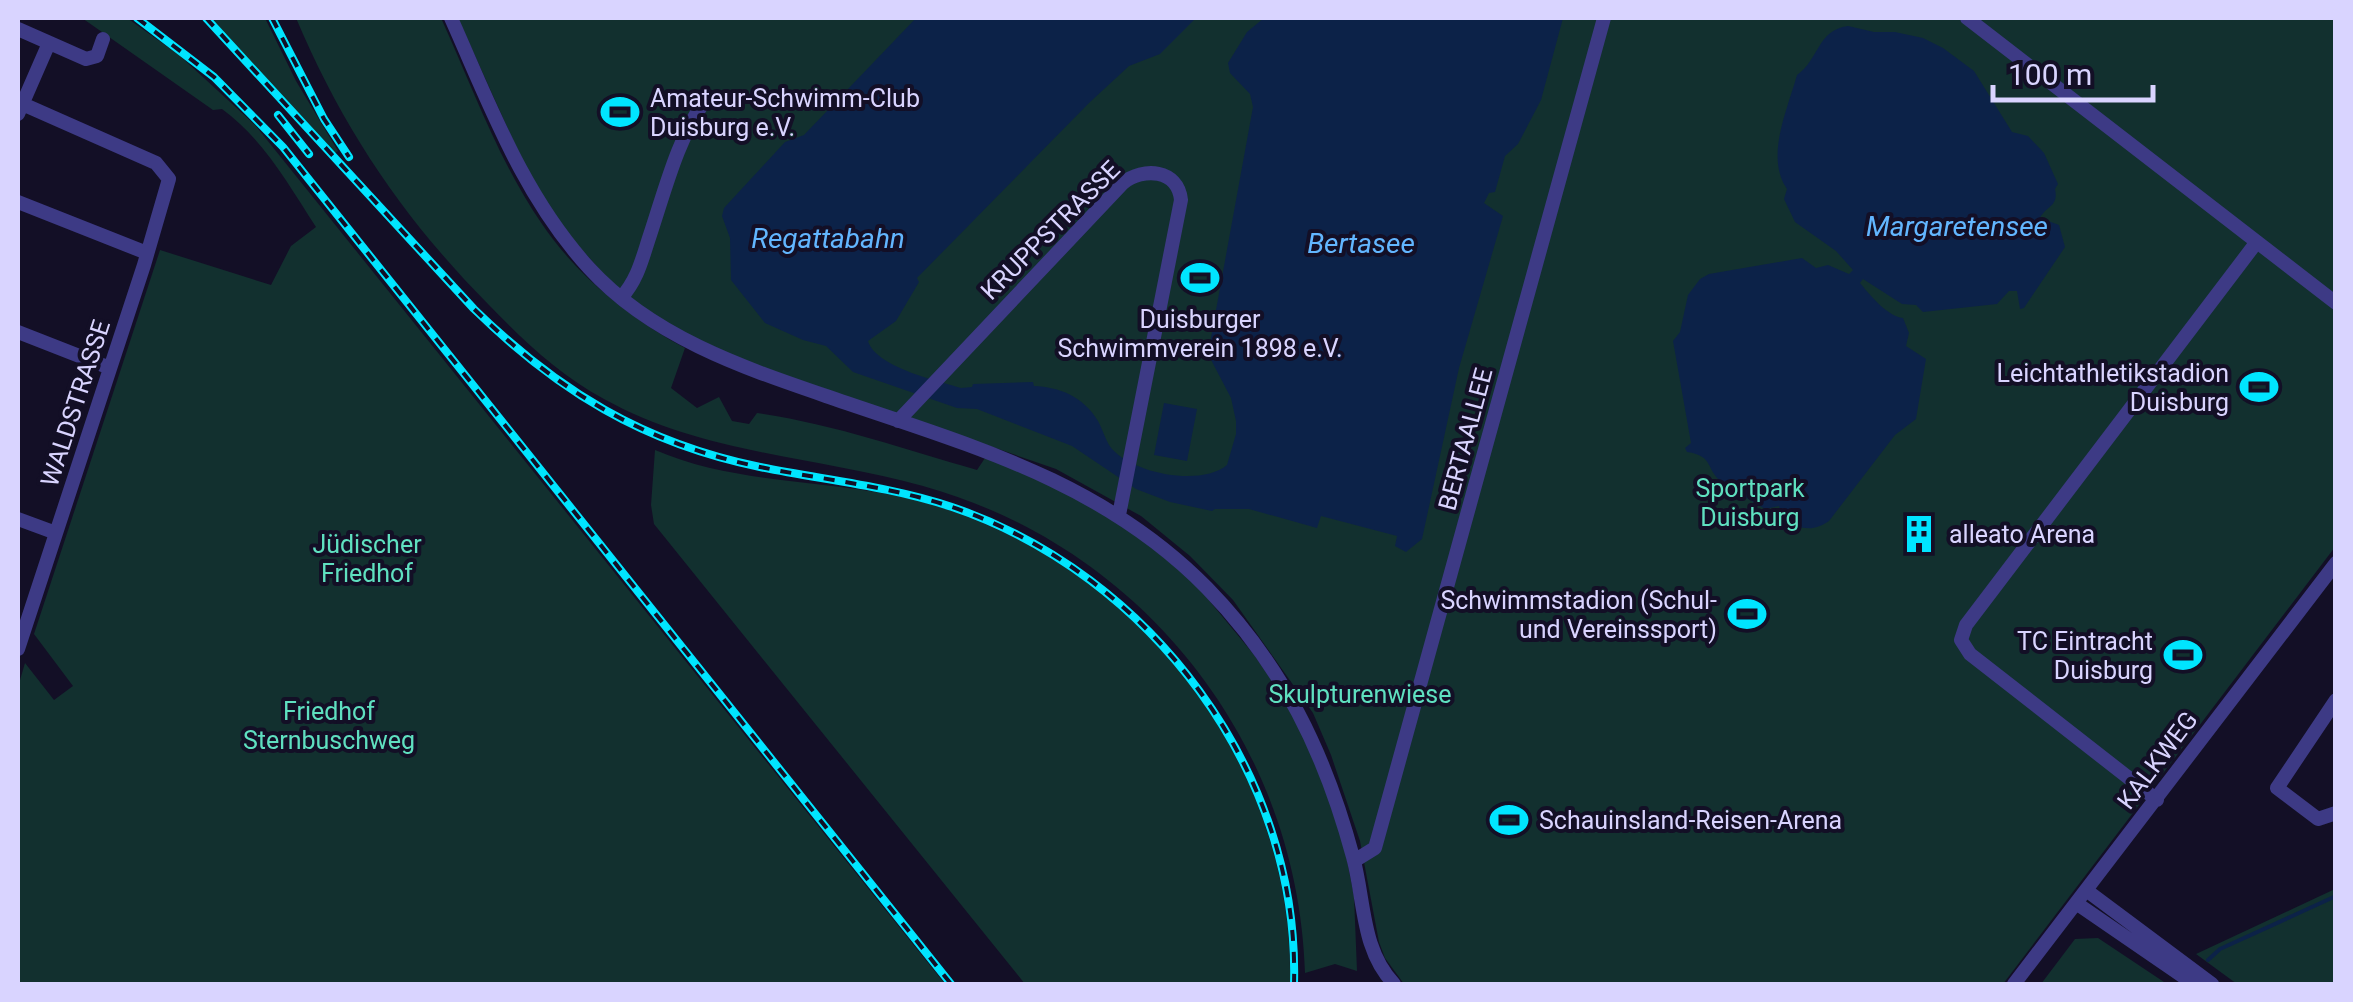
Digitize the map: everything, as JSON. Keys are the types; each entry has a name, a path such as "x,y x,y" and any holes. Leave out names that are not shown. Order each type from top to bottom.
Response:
{"street":[{"path":"451,18 521,174 541,208 591,271 621,298 658,324 754,372 1043,474 1119,515 1180,562 1208,590 1300,710 1315,742 1354,861 1367,937 1381,969 1394,984"},
{"name":"BERTAALLEE","path":"1354,861 1375,848 1604,18"},
{"path":"1967,18 2336,303"},
{"path":"18,28 86,60 96,56 103,38"},
{"path":"19,106 49,43"},
{"path":"621,298 636,279 695,114 706,99"},
{"name":"WALDSTRASSE","path":"18,649 168,189 165,170 156,163 19,106"},
{"name":"KRUPPSTRASSE","path":"898,421 1123,182 1138,173 1157,172 1174,183 1181,200 1119,515"},
{"path":"18,202 147,253"},
{"path":"2157,800 1970,654 1961,640 1966,626 2256,243"},
{"path":"18,332 110,368"},
{"path":"18,519 56,533"},
{"name":"KALKWEG","path":"2014,984 2336,563"},
{"path":"2336,700 2277,788 2318,819 2336,813"},
{"path":"2086,890 2212,984"},
{"path":"2076,903 2194,984"}],"green space":[{"name":"Friedhof Sternbuschweg","path":"82,18 127,18 179,55 255,125 945,984 18,984 18,687 25,663 54,700 73,686 34,634 160,250 271,285 291,246 316,227 274,163 237,121 222,109 213,110"},
{"path":"210,18 265,18 296,81 338,151 334,154"},
{"path":"296,18 441,18 499,150 542,224 606,295 685,348 671,388 697,408 719,397 732,421 749,424 757,413 785,418 977,470 985,458 1028,473 1116,519 1193,581 1255,656 1310,744 1344,845 1354,896 1357,971 1335,964 1305,973 1296,889 1273,809 1239,734 1194,666 1139,607 1075,556 1002,515 923,486 680,432 604,399 572,379 528,344 488,304 402,205 355,135"},
{"name":"Sportpark Duisburg","path":"458,18 2335,18 2335,547 2003,984 1404,984 1385,958 1379,942 1360,841 1313,713 1233,600 1190,556 1141,516 1056,469 747,362 672,327 621,293 563,229 526,169"},
{"path":"655,450 719,470 915,500 993,527 1065,567 1129,618 1185,678 1230,746 1264,821 1284,901 1290,984 1025,984 654,524 651,505"},
{"path":"2335,889 2335,984 2237,984 2196,954"},
{"path":"2098,938 2167,984 2041,984 2075,939"}],"water":[{"path":"916,18 1196,18 1160,54 1129,66 1089,103 917,278 919,282 896,321 868,341 873,350 894,365 961,388 1033,382 1034,386 1070,394 1092,412 1110,446 1123,458 1152,471 1186,476 1202,475 1227,465 1236,434 1231,398 1208,354 1253,107 1250,94 1230,73 1228,63 1247,32 1264,18 1563,18 1541,100 1518,144 1505,156 1495,192 1489,193 1484,203 1503,216 1459,368 1422,539 1406,552 1395,546 1397,536 1321,516 1317,528 1249,509 1212,511 1170,502 1136,489 1072,446 977,409 957,408 853,372 826,346 765,323 731,280 730,238 722,216 724,208 785,142 804,135"},
{"name":"Margaretensee","path":"1848,26 1923,38 1974,71 2012,132 2028,136 2044,153 2058,184 2054,203 2040,218 2059,225 2065,247 2020,309 2017,291 2009,291 1997,304 1923,312 1916,305 1902,304 1863,279 1860,283 1880,305 1903,318 1909,333 1906,346 1926,359 1916,419 1895,435 1829,521 1806,528 1783,521 1779,506 1765,509 1732,489 1717,477 1706,460 1687,452 1685,448 1691,443 1673,341 1680,332 1688,295 1709,274 1802,258 1816,268 1828,265 1849,274 1853,270 1836,251 1795,222 1784,199 1787,189 1778,163 1780,134 1797,75 1830,33"},
{"path":"1164,403 1197,409 1187,461 1154,455"}],"waterway":[{"path":"2208,960 2220,949 2336,896"}],"railway":[{"path":"137,18 214,77 283,147 951,984"},
{"path":"206,18 474,309 571,389 640,428 718,457 952,507 1024,538 1090,580 1149,631 1200,691 1241,758 1271,829 1289,905 1294,984"},
{"path":"272,18 324,119 349,157"},
{"path":"278,115 309,154"}],"place":[{"name":"Amateur-Schwimm-Club Duisburg e.V.","path":"620,112"},
{"name":"Duisburger Schwimmverein 1898 e.V.","path":"1200,278"},
{"name":"Leichtathletikstadion Duisburg","path":"2259,387"},
{"name":"alleato Arena","path":"1919,534"},
{"name":"Schwimmstadion (Schul- und Vereinssport)","path":"1747,614"},
{"name":"TC Eintracht Duisburg","path":"2183,655"},
{"name":"Schauinsland-Reisen-Arena","path":"1509,820"}],"water label":[{"name":"Regattabahn","path":"828,238"},
{"name":"Bertasee","path":"1361,243"}],"park label":[{"name":"Jüdischer Friedhof","path":"367,558"},
{"name":"Skulpturenwiese","path":"1360,694"}]}
